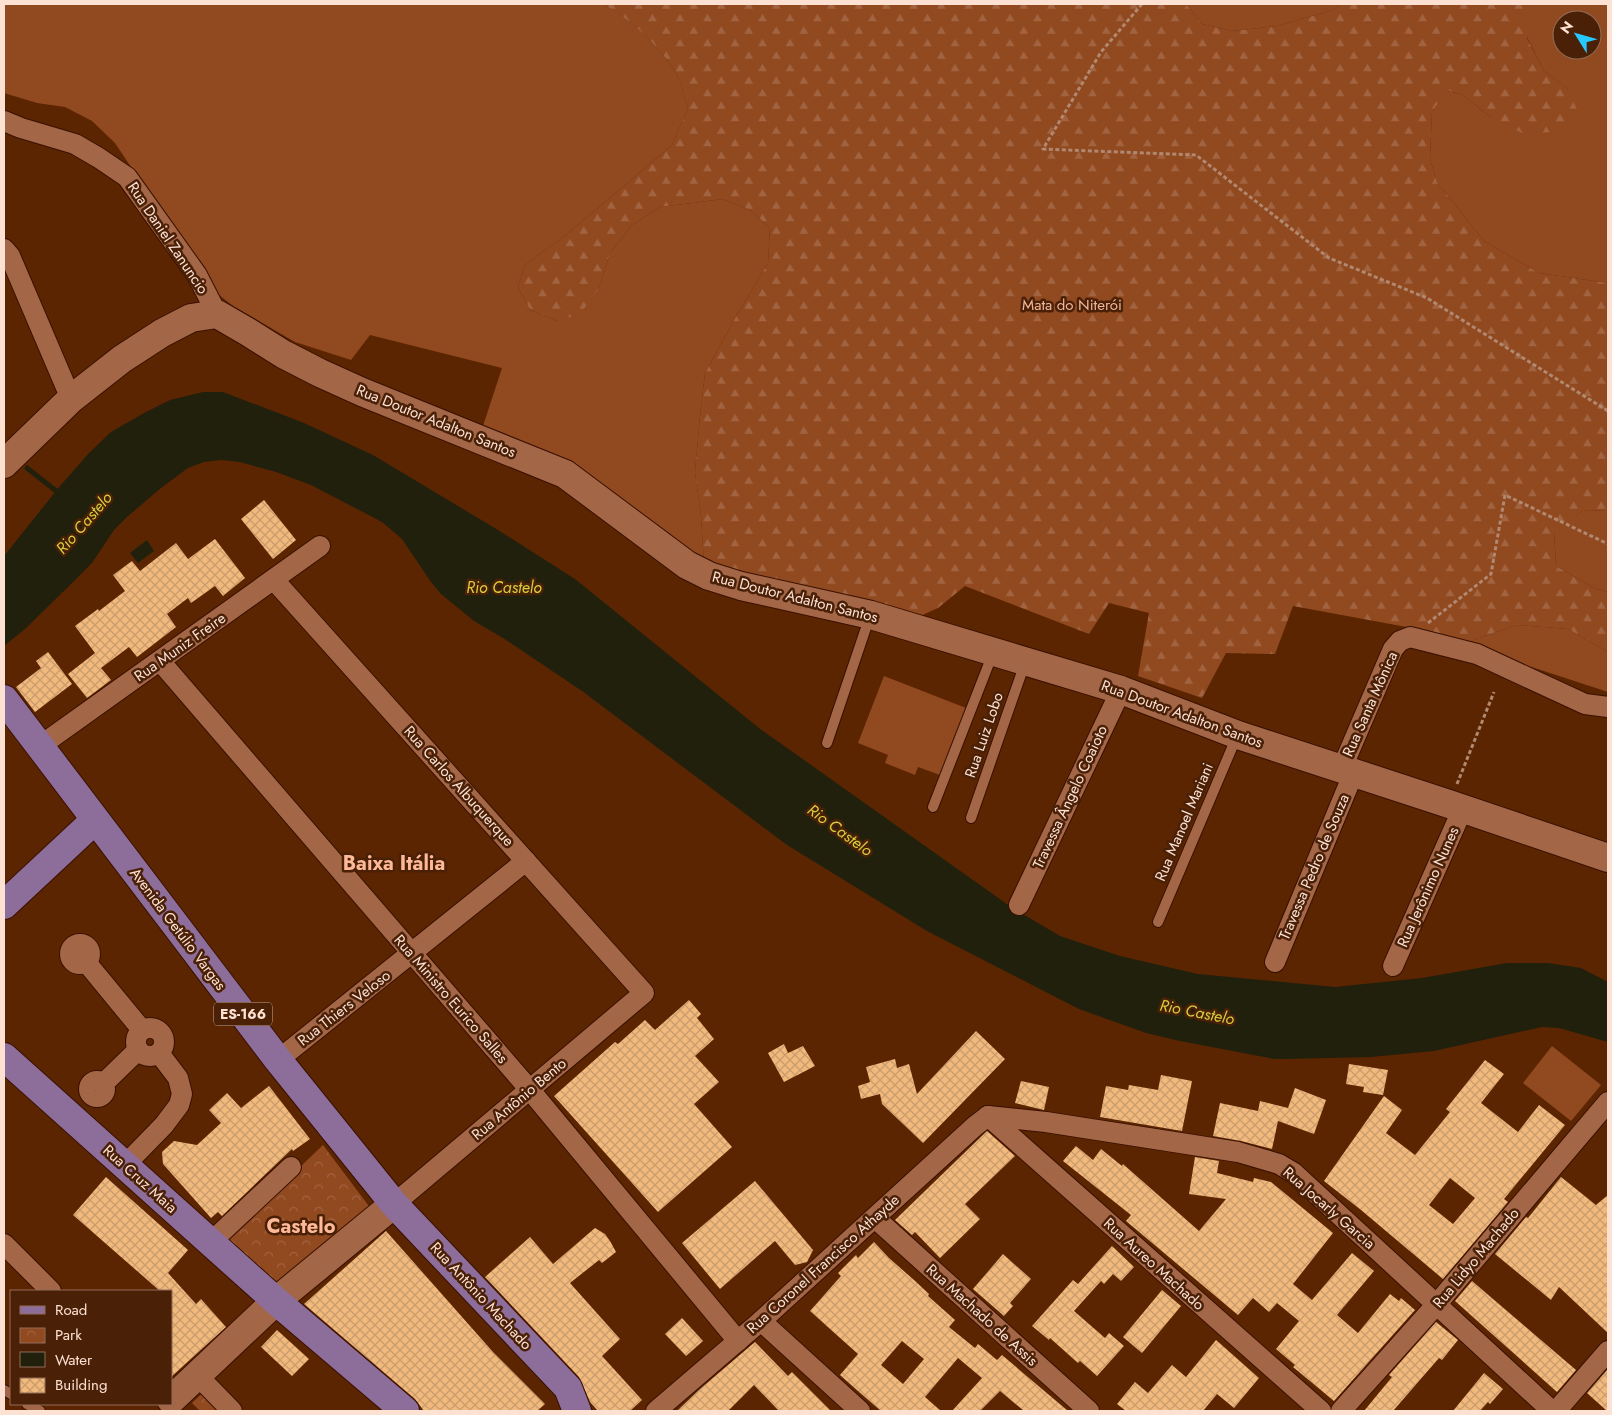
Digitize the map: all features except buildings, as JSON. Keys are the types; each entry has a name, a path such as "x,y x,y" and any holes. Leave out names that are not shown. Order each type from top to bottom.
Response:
{"main road":[{"path":"4,464 71,399 122,359 162,333 191,318 217,314"},
{"name":"Rua Doutor Adalton Santos","path":"217,314 283,354 320,373 362,392 565,474 687,565 709,576 741,586 871,615 1121,690 1238,735 1608,858"},
{"name":"Avenida Getúlio Vargas","path":"4,698 278,1060 394,1204"},
{"path":"4,905 95,820"},
{"name":"Rua Cruz Maia","path":"4,1057 399,1409"},
{"path":"172,1399 276,1301 394,1204"},
{"name":"Rua Antônio Machado","path":"394,1204 572,1400"}],"street":[{"name":"Rua Daniel Zanuncio","path":"4,121 75,144 127,177 196,275 217,314"},
{"path":"4,249 10,256 71,399"},
{"name":"Rua Muniz Freire","path":"40,746 320,546"},
{"name":"Rua Carlos Albuquerque","path":"274,580 644,993"},
{"path":"1405,639 1477,654 1585,704 1608,708"},
{"name":"Rua Santa Mônica","path":"1348,770 1393,649 1405,639"},
{"name":"Rua Ministro Eurico Salles","path":"160,661 530,1090 738,1341"},
{"name":"Travessa Ângelo Coaioto","path":"1020,904 1121,690"},
{"name":"Travessa Pedro de Souza","path":"1274,962 1348,770"},
{"name":"Rua Jerônimo Nunes","path":"1393,966 1456,806"},
{"name":"Rua Thiers Veloso","path":"278,1060 526,861"},
{"path":"86,962 142,1030"},
{"name":"Rua Antônio Bento","path":"394,1204 644,993"},
{"path":"156,1029 162,1035 164,1045 159,1053 150,1057 141,1054 138,1050 136,1037 142,1030 156,1029"},
{"path":"103,1084 138,1050"},
{"path":"125,1164 164,1125 179,1105 182,1094 178,1078 159,1053"},
{"name":"Rua Lidyo Machado","path":"1341,1411 1436,1305 1608,1102"},
{"name":"Rua Coronel Francisco Athayde","path":"656,1411 761,1321 988,1116"},
{"name":"Rua Jocarly Garcia","path":"988,1116 1046,1122 1238,1152 1279,1164 1294,1174 1552,1411"},
{"name":"Rua Aureo Machado","path":"988,1116 1321,1411"},
{"path":"211,1242 291,1166"},
{"name":"Rua Machado de Assis","path":"875,1218 1089,1411"},
{"path":"4,1244 50,1290"},
{"path":"761,1321 860,1411"},
{"path":"1556,1411 1608,1350"},
{"path":"197,1376 232,1411"},
{"name":"Rua Antônio Machado","path":"572,1400 589,1411"}],"lane":[{"path":"827,743 871,615"},
{"path":"933,807 993,652"},
{"name":"Rua Luiz Lobo","path":"971,818 1026,662"},
{"name":"Rua Manoel Mariani","path":"1158,922 1238,735"},
{"path":"29,1405 40,1411"}],"path":[{"path":"1142,4 1101,52 1043,149 1196,155 1330,258 1427,298 1608,411"},
{"path":"1405,639 1491,574 1505,495 1608,544"},
{"path":"1456,806 1494,692"}],"green space":[{"path":"4,4 602,4 633,24 661,52 675,71 681,84 688,108 672,145 566,235 525,265 518,287 530,310 557,321 599,288 610,253 632,225 660,207 723,199 750,210 770,228 768,263 705,373 695,472 701,516 704,565 482,429 502,368 370,335 351,360 295,342 233,306 214,291 115,143 92,121 65,107 37,103 4,93"},
{"name":"Mata do Niterói","path":"602,4 1186,4 1202,24 1232,31 1277,26 1333,10 1340,4 1527,4 1527,38 1544,71 1568,89 1578,112 1560,132 1522,133 1492,118 1461,94 1448,91 1432,111 1430,159 1437,182 1484,241 1539,273 1608,283 1608,510 1582,511 1554,533 1556,566 1594,588 1608,592 1608,652 1568,629 1517,625 1462,644 1412,628 1293,606 1275,654 1226,653 1202,698 1138,676 1149,613 1109,603 1089,634 965,586 938,608 920,616 855,597 704,565 701,516 695,472 705,373 768,263 770,228 750,210 723,199 660,207 632,225 610,253 599,288 580,314 557,321 530,310 518,287 525,265 566,235 672,145 688,108 677,75 661,52 633,24"},
{"path":"1186,4 1340,4 1333,10 1277,26 1232,31 1202,24"},
{"path":"1527,4 1608,4 1608,283 1539,273 1484,241 1437,182 1430,159 1432,111 1447,91 1461,94 1492,118 1568,89 1544,71 1527,37"},
{"path":"1608,510 1608,592 1594,588 1556,566 1554,532 1582,511"},
{"path":"1517,625 1568,629 1608,652 1608,692 1462,644"},
{"path":"884,676 966,708 940,775 918,767 915,775 885,763 888,755 858,743"},
{"path":"1552,1046 1601,1085 1571,1121 1523,1083"},
{"path":"323,1145 371,1209 276,1286 224,1240"},
{"path":"215,1381 242,1411 200,1411 192,1403"}],"water":[{"name":"Rio Castelo","path":"203,392 223,392 304,423 373,455 498,530 575,579 759,728 1011,907 1060,936 1120,956 1198,974 1335,987 1422,978 1507,963 1548,963 1581,968 1608,982 1608,1042 1559,1028 1542,1027 1434,1051 1371,1057 1274,1059 1146,1033 1079,1009 927,931 787,845 582,691 503,638 474,621 441,594 402,539 382,522 311,485 276,472 240,462 221,460 204,462 188,468 161,488 114,530 92,563 25,629 4,646 4,556 60,486 89,453 111,432 170,400"},
{"path":"147,540 154,551 138,563 130,553"}],"waterway":[{"path":"27,468 60,494"}],"district":[{"name":"Baixa Itália","path":"394,863"},
{"name":"Castelo","path":"301,1226"}]}
